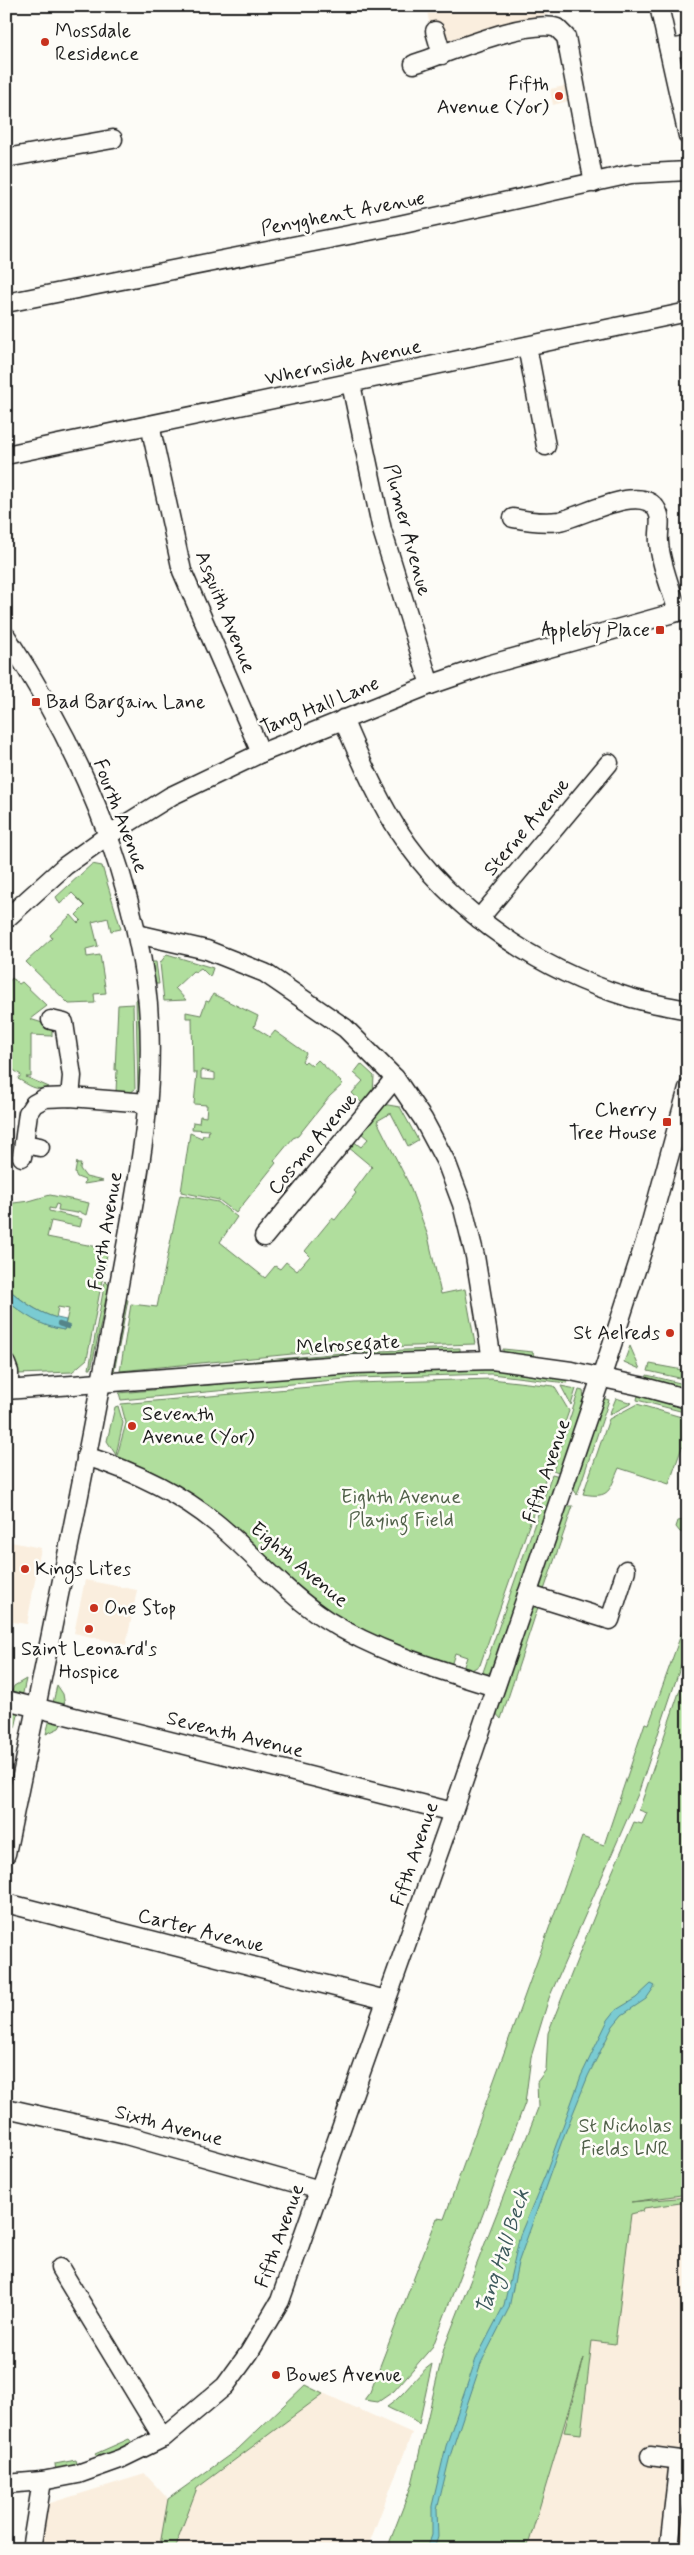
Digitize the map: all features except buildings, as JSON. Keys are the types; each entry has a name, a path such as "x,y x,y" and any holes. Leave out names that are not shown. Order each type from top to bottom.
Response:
{"street":[{"path":"660,6 688,136"},
{"path":"414,64 497,35 540,26 553,26 563,32 594,183"},
{"path":"435,31 442,55"},
{"path":"669,49 688,46"},
{"path":"6,158 114,138"},
{"name":"Penyghent Avenue","path":"6,303 409,223 631,174 688,171"},
{"name":"Whernside Avenue","path":"6,455 352,384 688,312"},
{"path":"527,346 546,446"},
{"name":"Plumer Avenue","path":"352,384 382,530 430,685"},
{"name":"Asquith Avenue","path":"150,425 182,571 261,753"},
{"path":"524,524 560,521 628,499 645,500 654,506 659,515 659,543 683,610"},
{"name":"Tang Hall Lane","path":"6,919 65,866 107,836 171,796 261,753 430,685 564,642 683,610"},
{"name":"Fourth Avenue","path":"6,636 34,679 62,729 107,836 124,883 137,934 150,1051 147,1103 136,1185 101,1384 6,1854"},
{"path":"343,719 387,813 415,853 447,889 479,919 539,960 579,979 629,997 688,1010"},
{"name":"Sterne Avenue","path":"479,919 609,763"},
{"path":"137,934 206,950 265,973 345,1028 394,1078 422,1119 448,1164 462,1204 475,1256 492,1360"},
{"path":"63,1020 72,1076 70,1097"},
{"name":"Cosmo Avenue","path":"264,1237 394,1078"},
{"name":"Fifth Avenue","path":"6,2484 42,2481 78,2474 111,2462 163,2438 225,2386 249,2353 280,2300 453,1812 601,1378 648,1233 688,1088"},
{"path":"29,1149 28,1113 34,1104 44,1098 70,1097 147,1103"},
{"name":"Melrosegate","path":"8,1390 354,1364 492,1360 601,1378 688,1400"},
{"path":"6,1364 9,1372 8,1390"},
{"name":"Eighth Avenue","path":"86,1456 122,1467 163,1486 216,1522 290,1591 326,1620 405,1659 495,1687"},
{"path":"527,1594 610,1620 626,1570"},
{"name":"Seventh Avenue","path":"6,1700 453,1812"},
{"name":"Carter Avenue","path":"6,1903 386,2000"},
{"name":"Sixth Avenue","path":"6,2108 126,2135 320,2190"},
{"path":"60,2268 163,2438"},
{"path":"650,2456 684,2460 669,2549"},
{"path":"31,2549 42,2481"}],"shaded area":[{"path":"387,6 426,6 389,12"},
{"path":"426,6 566,6 567,12 548,14 449,41 446,39 442,25 430,27"},
{"path":"565,86 568,101 553,105 550,89"},
{"path":"6,1541 41,1548 27,1624 6,1621"},
{"path":"85,1580 137,1590 126,1645 74,1633"},
{"path":"688,2194 688,2549 527,2549 631,2201"},
{"path":"305,2385 412,2433 367,2549 40,2549 47,2504 145,2474 168,2499 238,2449"}],"green space":[{"path":"92,864 102,866 121,929 111,931 108,918 92,922 98,946 86,949 87,957 100,955 106,993 94,994 95,1003 69,1004 26,962 52,938 50,935 71,915 78,923 81,920 76,915 85,906 72,893 60,904 56,897"},
{"path":"167,954 213,968 210,977 201,968 195,972 193,971 175,988 186,1000 164,1001 160,963"},
{"path":"150,962 156,962 159,984 154,984"},
{"path":"12,978 19,984 22,982 47,1006 30,1019 52,1026 52,1036 31,1035 31,1077 26,1077 49,1087 40,1089 29,1085 18,1079 21,1075 6,1065 6,986"},
{"path":"213,994 258,1016 254,1027 270,1037 275,1031 306,1053 302,1061 304,1063 306,1061 312,1066 318,1060 343,1084 329,1097 298,1136 293,1138 274,1161 276,1163 236,1213 219,1200 181,1192 190,1133 202,1138 203,1135 208,1135 209,1130 192,1129 193,1122 199,1123 200,1116 206,1117 207,1105 194,1104 197,1073 193,1073 192,1018 186,1018 186,1012 201,1015 206,1001 209,1002","holes":["201,1070 215,1073 215,1080 201,1079"]},
{"path":"136,999 142,1001 142,1089 138,1094"},
{"path":"133,1004 135,1089 130,1093 116,1092 117,1070 115,1070 118,1005"},
{"path":"361,1064 374,1076 373,1094 364,1105 352,1093 363,1081 354,1073"},
{"path":"382,1104 400,1107 418,1140 408,1146 391,1113 377,1121 409,1184 428,1236 441,1294 465,1289 475,1344 353,1348 120,1371 131,1304 157,1307 180,1195 218,1202 237,1217 220,1242 265,1278 275,1266 280,1269 286,1262 297,1271 310,1256 305,1251 332,1218 335,1220 356,1193 354,1191 372,1167 348,1147 353,1141 361,1147 368,1139 360,1132"},
{"path":"77,1162 77,1164 81,1164 80,1169 86,1177 103,1181 84,1184 85,1180 77,1177 75,1173"},
{"path":"50,1195 89,1203 86,1215 78,1211 77,1213 58,1210 59,1205 56,1204 54,1209 49,1208 49,1211 82,1219 80,1227 51,1221 47,1237 108,1249 87,1359 72,1372 18,1374 9,1360 7,1350 6,1300 26,1315 64,1330 69,1309 58,1307 56,1318 30,1305 6,1287 6,1204 29,1201"},
{"path":"105,1281 109,1285 91,1369 89,1369"},
{"path":"123,1298 128,1300 114,1372 108,1373"},
{"path":"630,1346 640,1369 624,1362"},
{"path":"460,1348 460,1352 118,1374 352,1352"},
{"path":"503,1349 533,1352 534,1358 503,1354"},
{"path":"650,1364 688,1371 688,1380 648,1371"},
{"path":"492,1368 568,1379 567,1383 491,1374 356,1378 121,1400 119,1393 355,1372"},
{"path":"647,1375 688,1385 688,1390 646,1380"},
{"name":"Eighth Avenue Playing Field","path":"491,1379 554,1386 569,1411 480,1665 470,1671 463,1669 467,1657 455,1653 451,1666 407,1651 330,1614 221,1516 174,1483 117,1456 126,1423 121,1404 355,1383"},
{"path":"561,1386 576,1389 571,1405"},
{"path":"579,1390 583,1391 585,1403 561,1473 553,1470"},
{"path":"638,1395 688,1408 688,1413 637,1400"},
{"path":"603,1398 609,1400 577,1495 571,1484"},
{"path":"616,1398 632,1403 609,1415"},
{"path":"637,1404 688,1419 688,1449 682,1447 669,1484 619,1468 611,1487 604,1494 583,1494 609,1419"},
{"path":"118,1406 123,1423 116,1455 107,1441 115,1407"},
{"path":"552,1474 560,1476 493,1670 484,1676 482,1675"},
{"path":"568,1506 573,1506 543,1593 539,1586 564,1509"},
{"path":"678,1521 688,1521 688,1535 680,1532 676,1527"},
{"path":"539,1604 501,1719 494,1711 531,1607"},
{"path":"688,1615 688,1644 638,1794 549,1998 531,2057 525,2103 433,2346 394,2391 378,2402 364,2400 370,2392 437,2218 444,2219 582,1837 604,1845 645,1723 649,1724"},
{"name":"St Nicholas Fields LNR","path":"688,1666 688,2194 631,2202 688,2197 688,2202 644,2208 643,2211 631,2214 615,2344 592,2341 581,2434 564,2432 584,2358 527,2549 387,2549 412,2484 444,2348 538,2108 537,2082 546,2070 548,2033 605,1889 634,1822 642,1824 647,1813 639,1810"},
{"path":"26,1679 23,1693 20,1696 11,1693 14,1686"},
{"path":"57,1685 63,1694 65,1706 53,1703"},
{"path":"7,1707 19,1711 15,1728 9,1719"},
{"path":"50,1719 63,1721 59,1728 46,1734"},
{"path":"432,2364 419,2424 387,2407 420,2374"},
{"path":"305,2385 323,2394 197,2488 174,2549 157,2549 160,2545 168,2499 238,2449"},
{"path":"129,2439 134,2445 99,2459 95,2454"},
{"path":"76,2460 78,2467 56,2472 55,2464"}],"water":[{"path":"6,1287 34,1308 66,1320 64,1330 40,1323 19,1310 6,1300"},
{"path":"651,1984 655,1986 646,1999 622,2015 613,2026 588,2076 563,2138 518,2263 509,2308 481,2363 450,2456 437,2510 438,2537 434,2549 427,2549 432,2535 432,2506 446,2446 476,2359 504,2305 520,2235 546,2173 581,2076 608,2020 616,2010 636,1998"}],"waterway":[{"name":"Tang Hall Beck","path":"59,1324 68,1327"}],"place":[{"name":"Mossdale Residence","path":"45,42"},
{"name":"Fifth Avenue (Yor)","path":"559,96"},
{"name":"Appleby Place","path":"660,630"},
{"name":"Bad Bargain Lane","path":"36,702"},
{"name":"Cherry Tree House","path":"667,1122"},
{"name":"St Aelreds","path":"670,1333"},
{"name":"Seventh Avenue (Yor)","path":"132,1426"},
{"name":"Kings Lites","path":"25,1569"},
{"name":"One Stop","path":"94,1608"},
{"name":"Saint Leonard's Hospice","path":"89,1629"},
{"name":"Bowes Avenue","path":"276,2375"}]}
